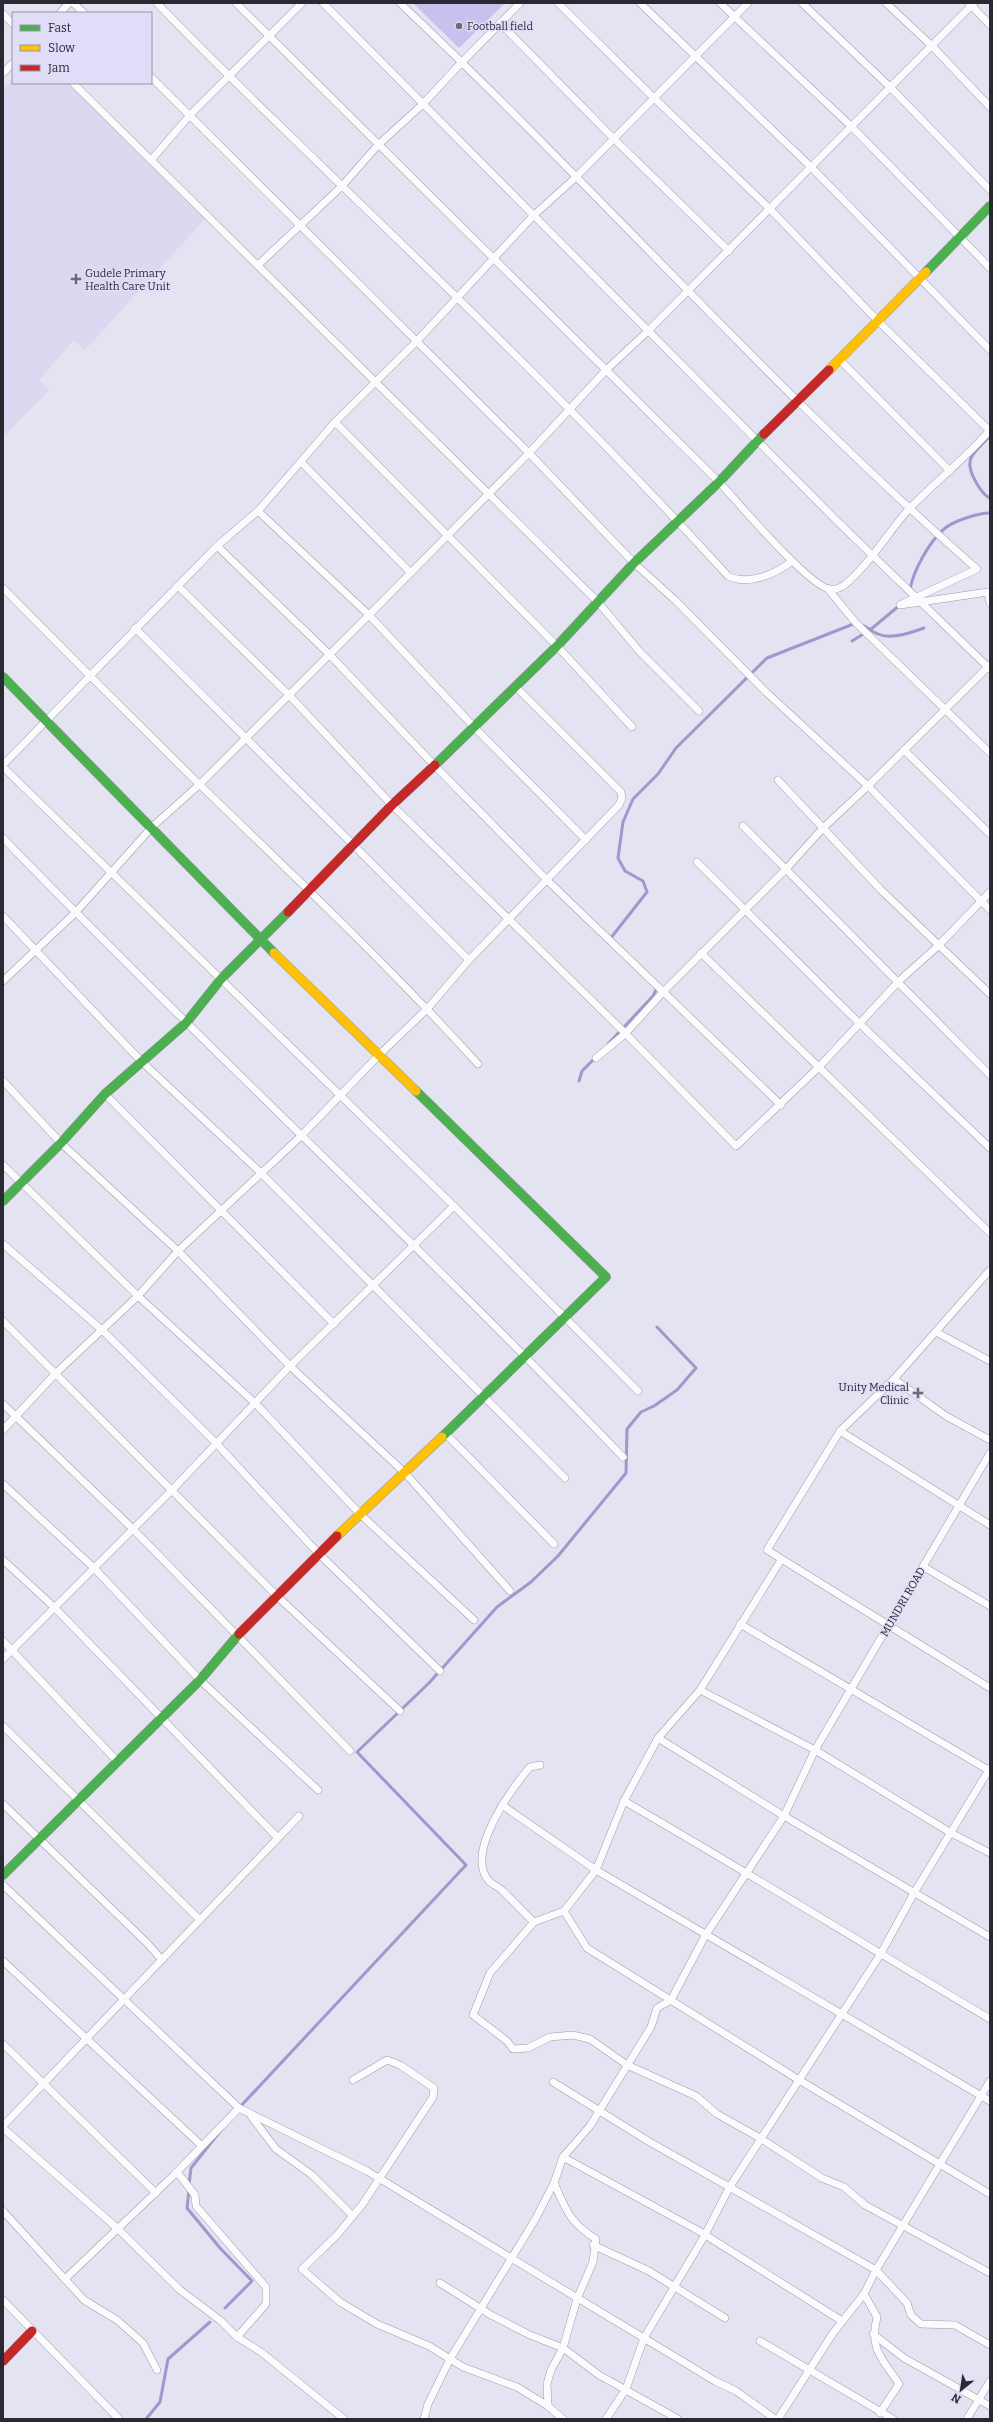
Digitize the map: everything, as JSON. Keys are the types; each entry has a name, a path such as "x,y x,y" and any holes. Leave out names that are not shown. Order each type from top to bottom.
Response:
{"street":[{"path":"61,12 69,3"},
{"path":"73,3 83,12"},
{"path":"157,3 228,78 342,186 570,410 679,522 728,576 736,580 746,581 780,571 792,561"},
{"path":"236,3 719,482 792,561 817,583 828,589 856,623 990,753"},
{"path":"152,159 190,115 228,78 268,35 302,3"},
{"path":"323,3 422,105 648,331 874,556 989,667 823,828 786,869 701,953 625,1034 596,1058"},
{"path":"400,3 462,62 575,178 689,290 797,401 909,509 977,569 900,605 988,592 990,603"},
{"path":"258,265 342,186 378,145 422,105 520,3"},
{"path":"558,3 653,98 770,209 878,321 990,430 950,471 909,509 874,556 848,582 841,587 828,589"},
{"path":"640,3 694,57 811,168 990,350"},
{"path":"720,3 852,127 990,268"},
{"path":"638,1391 565,1315 220,980 113,872 3,766 44,721 217,546 258,511 335,422 416,342 533,216 575,178 748,3"},
{"path":"802,3 891,88 990,190"},
{"path":"886,3 932,46 990,107"},
{"path":"3,981 35,949 75,913 152,827 200,784 245,736 529,453 606,370 729,251 972,4 990,25"},
{"path":"3,14 12,23"},
{"path":"500,23 614,139 729,251"},
{"path":"3,73 12,64"},
{"path":"152,78 529,453 634,563 676,601 766,692 868,786 990,910"},
{"path":"74,84 152,159 374,382 597,602 640,652 699,711"},
{"path":"3,1201 61,1144 105,1094 186,1023 220,980 260,939 311,890 392,805 475,728 557,646 634,563 679,522 719,482 758,440 878,321 990,206"},
{"path":"839,359 950,471"},
{"path":"335,422 446,536 557,646 632,727"},
{"path":"301,462 410,572"},
{"path":"258,511 368,614 475,728 586,840"},
{"path":"217,546 328,653 435,766 548,881 781,1105"},
{"path":"178,586 288,694 392,805 625,1034 736,1146 781,1105 819,1067 858,1022 899,981 938,946 990,892"},
{"path":"3,588 200,784 311,890 428,1008 478,1064"},
{"path":"135,628 469,960"},
{"path":"3,677 44,721 152,827 260,939 606,1278 565,1315 526,1356 482,1396 405,1473 318,1553 238,1636 200,1680 3,1876"},
{"path":"3,1430 56,1373 138,1296 178,1251 260,1172 301,1136 379,1055 428,1008 469,960 548,881 619,805 622,798 621,792 516,687"},
{"path":"904,750 990,834"},
{"path":"778,780 938,946 990,994"},
{"path":"743,826 899,981 990,1075"},
{"path":"3,838 75,913 186,1023 526,1356 623,1457"},
{"path":"697,862 858,1022 990,1148"},
{"path":"3,916 141,1061 260,1172 565,1478"},
{"path":"701,953 990,1233"},
{"path":"3,1081 61,1144 178,1251 290,1366 405,1473 510,1591"},
{"path":"105,1094 334,1324"},
{"path":"3,1165 138,1296 255,1403 360,1514 474,1620"},
{"path":"3,1659 132,1528 172,1490 290,1366 414,1247 454,1206"},
{"path":"3,1244 102,1330 216,1443 318,1553 440,1671"},
{"path":"990,1271 894,1379 840,1431 767,1550 990,1688"},
{"path":"3,1322 56,1373 277,1596 400,1711"},
{"path":"936,1332 990,1361"},
{"path":"894,1379 946,1416 990,1440"},
{"path":"3,1404 132,1528 350,1751"},
{"path":"840,1431 990,1525"},
{"path":"445,1433 554,1544"},
{"name":"MUNDRI ROAD","path":"671,2000 706,1936 784,1816 815,1750 990,1453"},
{"path":"3,1484 93,1567 200,1680 318,1790"},
{"path":"3,1560 54,1607 160,1719 276,1836"},
{"path":"782,1560 740,1624 700,1690 658,1738 624,1801 596,1870 564,1911 534,1922 490,1973 473,2014 507,2041 513,2049 528,2048 550,2037 573,2035 590,2038 627,2065 696,2096 717,2114 760,2138 822,2178 844,2187 865,2205 990,2273"},
{"path":"924,1567 990,1606"},
{"path":"606,2419 626,2389 644,2338 675,2288 705,2235 729,2188 880,1954 914,1893 990,1770 740,1624"},
{"path":"3,1641 117,1761"},
{"path":"700,1690 815,1750 951,1833 990,1853"},
{"path":"3,1726 200,1920"},
{"path":"658,1738 784,1816 990,1937"},
{"path":"534,1922 503,1891 488,1880 480,1860 492,1824 516,1782 530,1767 540,1765"},
{"path":"624,1801 748,1872 880,1954 990,2019"},
{"path":"3,1804 147,1943 162,1960"},
{"path":"502,1805 596,1870 706,1936 843,2013 990,2101"},
{"path":"299,1816 3,2127 117,2228 180,2290 221,2321 237,2337 266,2356 344,2419"},
{"path":"3,1885 239,2108 380,2179 714,2381 736,2391 777,2419 842,2321 864,2294 876,2270 982,2097 990,2081"},
{"path":"564,1911 587,1948 799,2080 990,2194"},
{"path":"3,1961 201,2145"},
{"path":"424,2419 428,2404 450,2359 512,2258 554,2184 563,2157 590,2126 651,2027 656,2008 671,2000"},
{"path":"3,2044 156,2193"},
{"path":"353,2080 387,2060 400,2064 434,2088 433,2097 380,2179 353,2216 302,2270 340,2302 377,2324 429,2346 463,2367 517,2386 548,2406 563,2419"},
{"path":"553,2082 648,2141 876,2270 907,2303 912,2315 921,2324 955,2325 990,2345"},
{"path":"65,2279 117,2228 156,2193 201,2145 239,2108"},
{"path":"249,2114 276,2149 312,2175 353,2216"},
{"path":"563,2157 705,2235 842,2321"},
{"path":"177,2172 195,2195 196,2206 266,2287 266,2304 237,2337"},
{"path":"548,2406 547,2384 551,2370 563,2348 577,2299 593,2262 593,2245 596,2239 578,2228 568,2213 554,2184"},
{"path":"3,2211 84,2300 117,2320 144,2343 158,2370"},
{"path":"593,2245 649,2272 725,2318"},
{"path":"440,2283 530,2335 563,2348 599,2375 678,2419"},
{"path":"864,2294 877,2317 873,2334 880,2358 899,2384 880,2413"},
{"path":"3,2300 119,2419"},
{"path":"3,2361 32,2331"},
{"path":"873,2334 904,2358 990,2406"},
{"path":"760,2341 810,2369 880,2413 893,2419"},
{"path":"967,2419 990,2381"}],"shaded area":[{"name":"Football field","path":"413,3 505,3 459,48"},
{"name":"Gudele Primary Health Care Unit","path":"12,81 12,84 69,84 205,219 85,350 74,340 39,380 49,390 3,437 3,90"}],"waterway":[{"path":"990,436 974,453 970,463 970,469 977,484 984,494 990,498"},
{"path":"910,590 914,574 922,557 933,541 944,529 953,523 966,518 979,514 990,513"},
{"path":"870,630 900,605"},
{"path":"610,939 647,892 643,881 625,871 618,858 623,822 633,799 658,774 676,748 767,658 856,623"},
{"path":"861,625 883,636 907,634 924,628"},
{"path":"852,641 865,633"},
{"path":"608,1044 653,996 657,987"},
{"path":"579,1081 582,1071 596,1057"},
{"path":"239,2108 466,1865 357,1752 429,1683 497,1607 531,1582 558,1556 626,1473 627,1429 641,1412 654,1406 677,1390 696,1368 657,1327"},
{"path":"189,2185 191,2168 222,2129"},
{"path":"189,2190 187,2208 220,2248 252,2281 225,2308"},
{"path":"146,2419 160,2402 168,2359 210,2322"}],"traffic: fast":[{"path":"926,272 990,206"},
{"path":"435,765 557,646 634,563 719,482 764,434"},
{"path":"3,677 274,953"},
{"path":"3,1201 61,1143 105,1094 186,1023 221,979 288,912"},
{"path":"416,1091 606,1277 442,1437"},
{"path":"3,1875 200,1680 239,1634"}],"traffic: slow":[{"path":"829,370 926,272"},
{"path":"274,953 416,1091"},
{"path":"337,1536 442,1437"}],"traffic: jam":[{"path":"764,434 829,370"},
{"path":"288,912 392,805 435,765"},
{"path":"239,1634 337,1536"},
{"path":"3,2361 32,2331"}],"place":[{"name":"Football field","path":"459,26"},
{"name":"Gudele Primary Health Care Unit","path":"76,279"},
{"name":"Unity Medical Clinic","path":"918,1393"}]}
